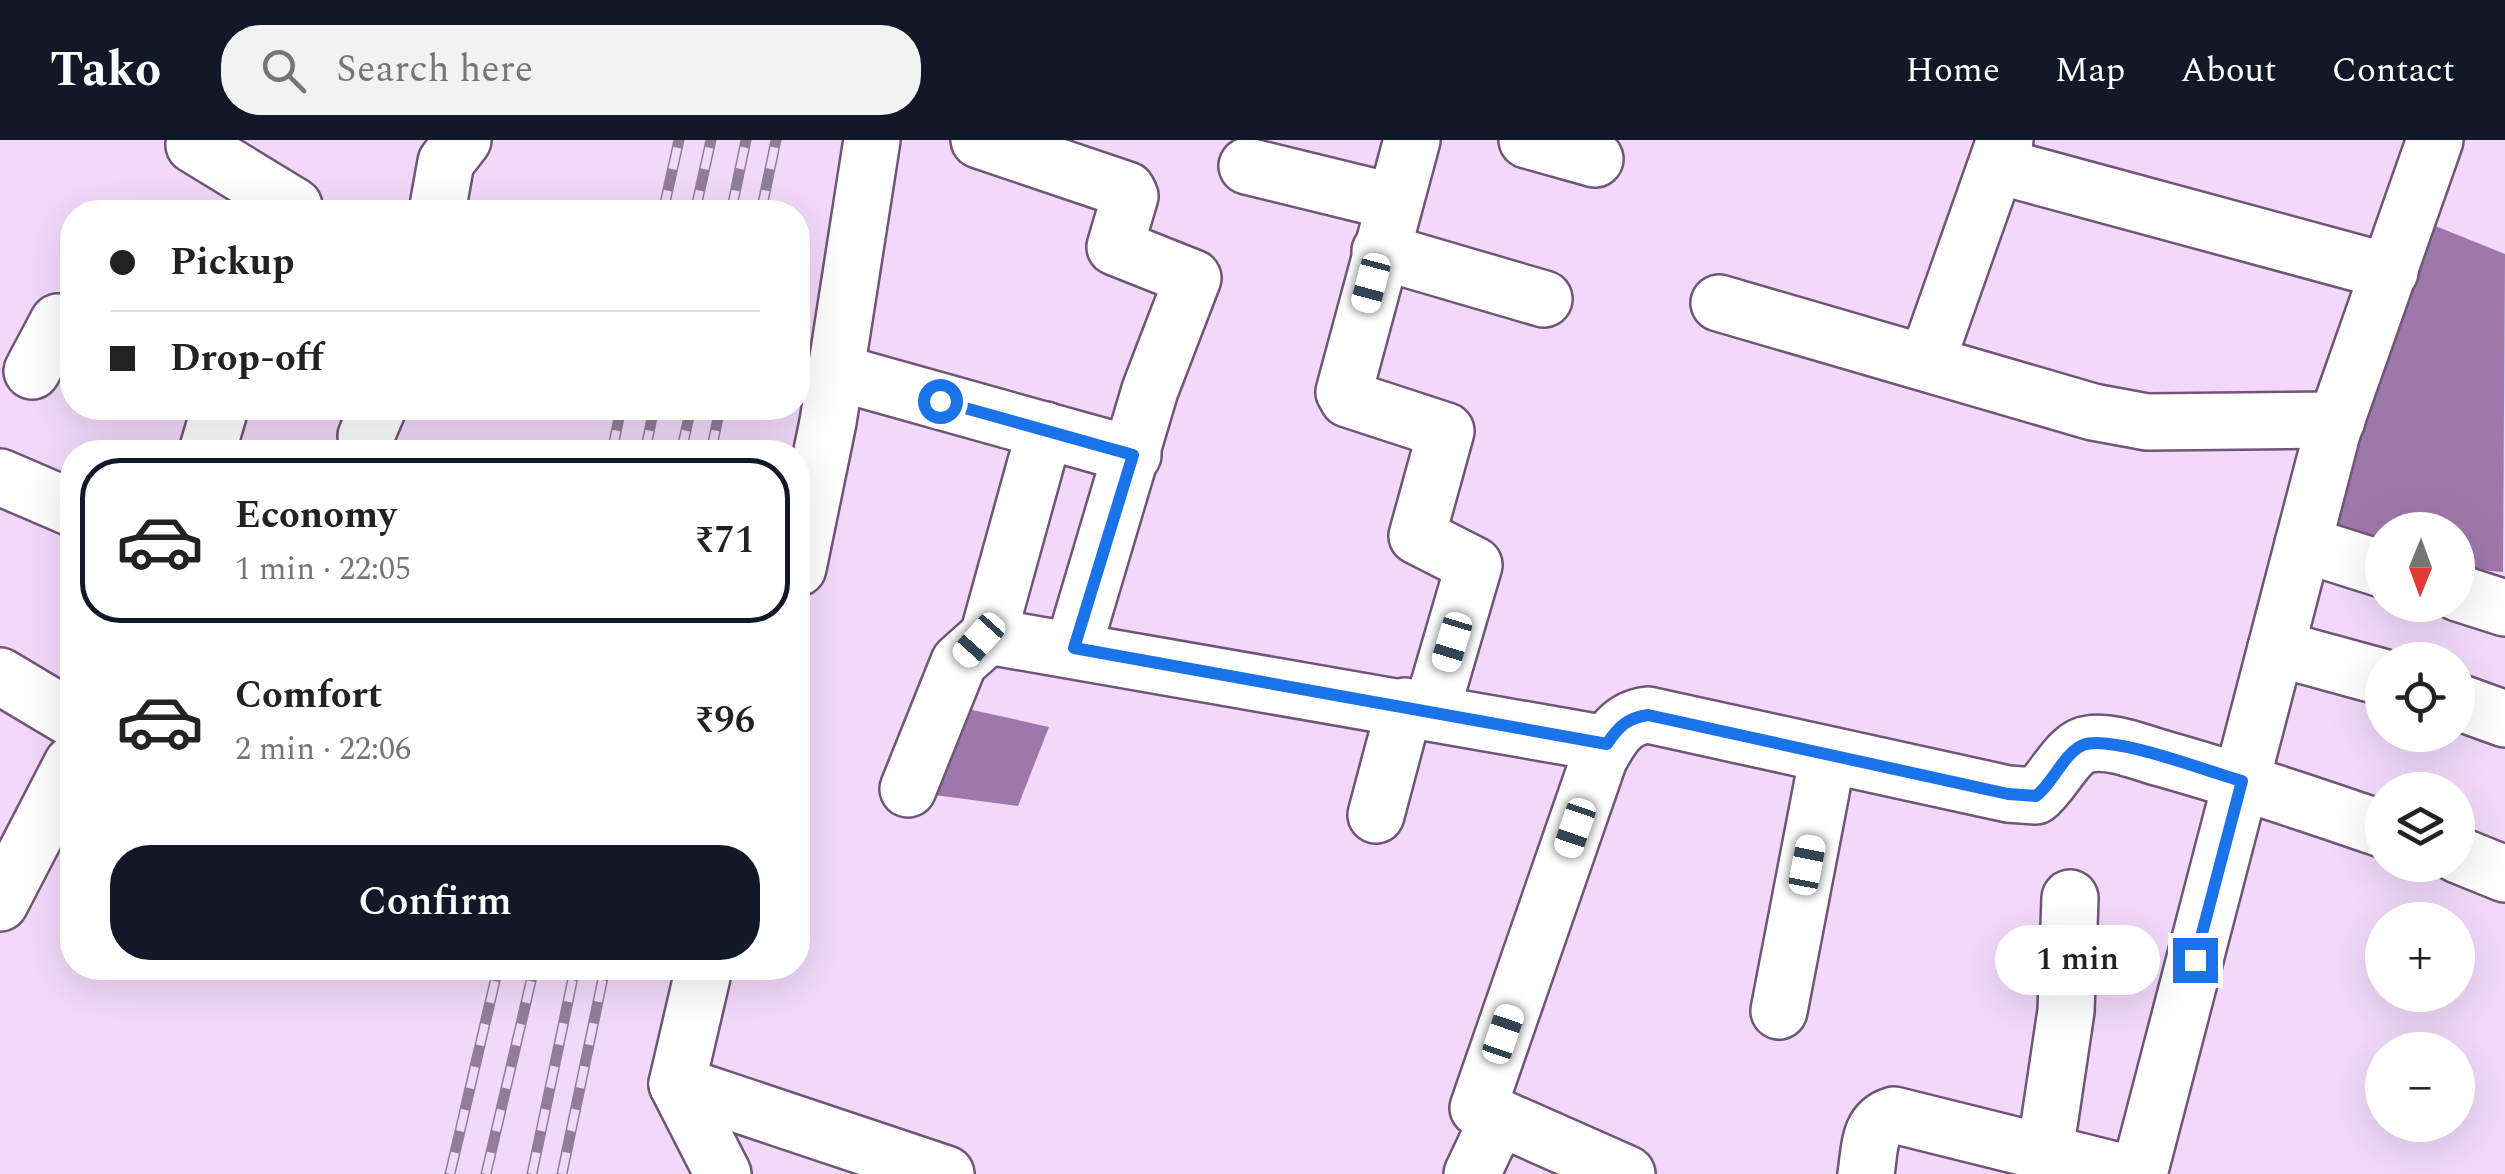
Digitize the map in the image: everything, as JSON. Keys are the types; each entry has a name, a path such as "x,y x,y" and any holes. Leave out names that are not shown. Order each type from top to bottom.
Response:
{"street":[{"path":"440,200 446,162 462,140"},
{"path":"810,506 836,372 872,140"},
{"path":"980,140 1127,190 1130,196 1115,247 1193,278 1150,390 1074,648"},
{"path":"1376,814 1474,565 1418,536 1446,431 1348,399 1344,392 1412,140"},
{"path":"1527,140 1595,158"},
{"path":"2139,1174 2337,420 2435,140"},
{"path":"190,142 284,200"},
{"path":"1927,361 2002,153 2390,272"},
{"path":"1247,166 1544,299"},
{"path":"1719,304 1927,361 2092,412 2146,422 2337,420"},
{"path":"32,372 60,323"},
{"path":"836,372 1133,455"},
{"path":"908,789 959,662 988,636 1045,430"},
{"path":"0,477 60,503"},
{"path":"2303,544 2365,564"},
{"path":"2475,598 2505,608"},
{"path":"988,636 1607,744"},
{"path":"2276,648 2365,672"},
{"path":"0,676 60,712"},
{"path":"2475,708 2505,718"},
{"path":"1627,1174 1535,1130 1480,1111 1479,1102 1607,744 1618,727 1634,717 1648,715 2008,794 2036,796 2052,783 2073,752 2086,744 2114,745 2242,781 2365,823"},
{"path":"1779,1011 1828,755"},
{"path":"0,903 60,787"},
{"path":"2475,862 2505,874"},
{"path":"2045,1152 2066,1011 2070,898"},
{"path":"701,980 677,1084 723,1174"},
{"path":"677,1084 946,1174"},
{"path":"1866,1174 1873,1129 1881,1118 1894,1114 2131,1174"},
{"path":"1472,1174 1498,1119"}],"shaded area":[{"path":"2433,225 2505,254 2503,572 2475,570 2475,512 2365,512 2365,549 2327,541 2348,426"},
{"path":"941,703 1049,727 1018,806 919,793"}],"railway":[{"path":"666,200 679,140"},
{"path":"698,200 711,140"},
{"path":"734,200 746,140"},
{"path":"764,200 776,140"},
{"path":"614,440 619,420"},
{"path":"647,440 652,420"},
{"path":"684,440 688,420"},
{"path":"713,440 718,420"},
{"path":"450,1174 495,980"},
{"path":"486,1174 531,980"},
{"path":"532,1174 572,980"},
{"path":"562,1174 602,980"}],"route":[{"path":"940,401 1133,455 1074,648 1607,744 1618,727 1634,717 1648,715 2008,794 2036,796 2052,783 2073,752 2086,744 2114,745 2242,781 2195,960"}]}
